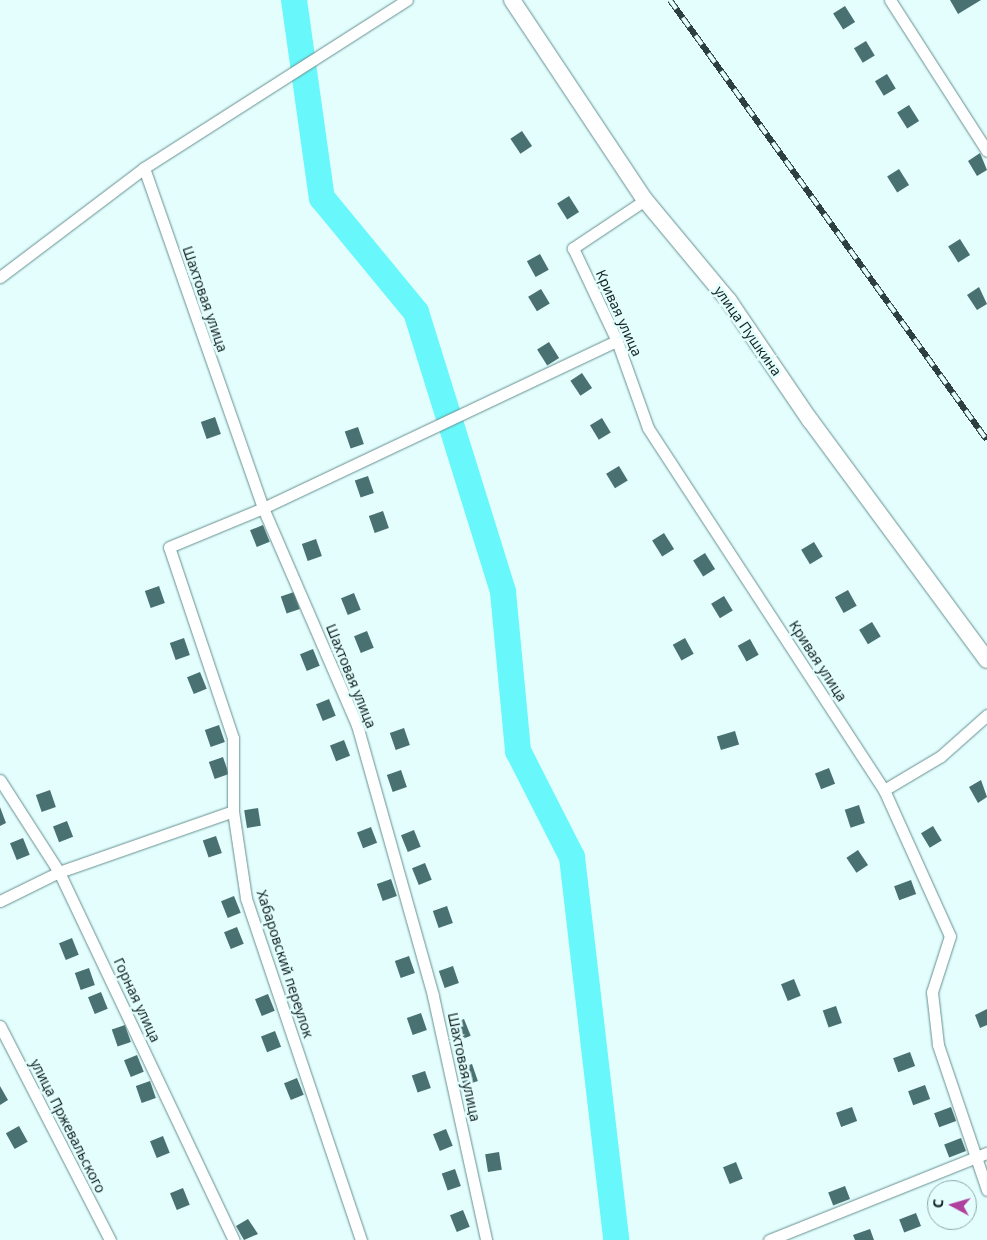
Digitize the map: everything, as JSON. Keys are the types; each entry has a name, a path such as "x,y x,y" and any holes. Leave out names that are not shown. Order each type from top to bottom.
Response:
{"main road":[{"name":"улица Пушкина","path":"512,0 645,200 729,301 810,420 987,660"}],"street":[{"path":"0,277 144,168 407,0"},
{"path":"890,0 987,151"},
{"name":"Шахтовая улица","path":"144,168 264,508 356,725 430,987 486,1240"},
{"name":"Кривая улица","path":"645,200 573,248 617,341 648,428 884,790 950,936 932,992 937,1036 987,1190"},
{"path":"264,508 617,341"},
{"name":"Хабаровский переулок","path":"264,508 169,547 233,738 233,811 246,898 361,1240"},
{"path":"884,790 941,756 987,716"},
{"name":"Горная улица","path":"0,780 59,872 234,1240"},
{"path":"0,901 59,872 233,811"},
{"name":"улица Пржевальского","path":"0,1026 110,1240"},
{"path":"768,1240 987,1153"}],"building":[{"path":"950,0 981,0 958,14"},
{"path":"845,6 855,22 843,30 833,13"},
{"path":"866,41 875,56 863,63 854,48"},
{"path":"887,74 896,89 884,96 875,81"},
{"path":"909,105 919,121 907,129 897,112"},
{"path":"522,131 532,146 520,154 510,139"},
{"path":"980,153 987,170 977,176 968,161"},
{"path":"899,169 909,185 897,193 887,176"},
{"path":"569,196 579,212 567,220 557,203"},
{"path":"960,239 970,255 958,263 948,246"},
{"path":"540,254 549,270 536,277 527,261"},
{"path":"979,287 987,304 977,310 967,295"},
{"path":"541,289 550,304 537,311 528,297"},
{"path":"549,342 559,358 547,366 537,349"},
{"path":"582,373 592,388 580,396 570,381"},
{"path":"215,417 221,434 207,439 201,422"},
{"path":"602,418 611,433 599,440 590,425"},
{"path":"358,427 364,444 351,449 345,432"},
{"path":"619,466 628,481 615,488 606,474"},
{"path":"368,476 374,493 361,498 355,481"},
{"path":"383,511 389,528 375,533 369,516"},
{"path":"263,525 270,542 257,547 250,530"},
{"path":"664,533 674,549 662,557 652,540"},
{"path":"316,539 322,556 308,561 302,544"},
{"path":"814,542 823,557 810,564 801,550"},
{"path":"705,553 715,569 703,577 693,560"},
{"path":"159,586 165,603 151,608 145,591"},
{"path":"848,590 857,606 844,613 835,597"},
{"path":"294,592 300,609 287,614 281,597"},
{"path":"354,593 361,610 348,615 341,598"},
{"path":"724,596 733,611 720,618 711,604"},
{"path":"872,622 881,637 868,644 859,630"},
{"path":"367,631 374,648 361,653 354,636"},
{"path":"184,638 190,655 176,660 170,643"},
{"path":"685,638 694,654 681,661 673,645"},
{"path":"750,639 759,655 746,662 738,646"},
{"path":"313,649 320,666 307,671 300,654"},
{"path":"200,672 207,689 194,694 187,677"},
{"path":"329,699 336,716 323,721 316,704"},
{"path":"219,725 225,742 211,747 205,730"},
{"path":"404,728 410,745 396,750 390,733"},
{"path":"735,731 739,744 721,750 717,737"},
{"path":"344,740 350,756 336,761 330,745"},
{"path":"223,757 229,774 215,779 209,762"},
{"path":"829,768 835,784 821,789 815,773"},
{"path":"401,770 407,787 393,792 387,775"},
{"path":"981,780 987,797 978,803 969,787"},
{"path":"50,790 56,807 42,812 36,795"},
{"path":"859,805 865,823 851,828 845,810"},
{"path":"0,807 6,823 0,826"},
{"path":"258,808 261,826 247,828 244,810"},
{"path":"67,821 73,837 59,842 53,826"},
{"path":"933,826 942,841 930,848 921,833"},
{"path":"371,827 377,843 363,848 357,832"},
{"path":"414,830 421,847 408,852 401,835"},
{"path":"216,836 222,853 209,858 203,841"},
{"path":"23,838 30,855 17,860 10,843"},
{"path":"858,850 868,865 856,873 846,858"},
{"path":"425,863 432,880 419,885 412,868"},
{"path":"391,879 397,896 383,901 377,884"},
{"path":"911,880 916,894 899,900 894,886"},
{"path":"234,896 241,913 228,918 221,901"},
{"path":"447,906 453,923 439,928 433,911"},
{"path":"237,927 244,944 231,949 224,932"},
{"path":"72,938 79,955 66,960 59,943"},
{"path":"409,956 415,973 401,978 395,961"},
{"path":"453,966 459,983 445,988 439,971"},
{"path":"89,968 95,985 81,990 75,973"},
{"path":"794,979 801,996 788,1001 781,984"},
{"path":"101,992 108,1009 95,1014 88,997"},
{"path":"268,994 275,1011 262,1016 255,999"},
{"path":"836,1006 842,1023 829,1028 823,1011"},
{"path":"987,1009 987,1025 980,1028 975,1015"},
{"path":"421,1013 427,1030 413,1035 407,1018"},
{"path":"464,1019 471,1036 458,1041 451,1024"},
{"path":"125,1025 131,1042 118,1047 112,1030"},
{"path":"275,1031 281,1047 267,1052 261,1036"},
{"path":"910,1052 915,1066 898,1072 893,1058"},
{"path":"137,1055 144,1072 131,1077 124,1060"},
{"path":"472,1064 478,1081 464,1086 458,1069"},
{"path":"425,1071 431,1088 418,1093 412,1076"},
{"path":"297,1078 304,1095 291,1100 284,1083"},
{"path":"150,1081 156,1098 142,1103 136,1086"},
{"path":"925,1085 930,1099 913,1105 908,1091"},
{"path":"0,1086 8,1100 0,1105"},
{"path":"852,1107 857,1121 841,1127 836,1113"},
{"path":"951,1107 956,1121 939,1127 934,1113"},
{"path":"19,1126 28,1142 15,1149 6,1133"},
{"path":"446,1129 453,1146 440,1151 433,1134"},
{"path":"163,1136 170,1153 157,1158 150,1141"},
{"path":"961,1138 966,1151 949,1158 944,1144"},
{"path":"499,1152 502,1170 488,1172 485,1154"},
{"path":"736,1162 743,1179 730,1184 723,1167"},
{"path":"455,1169 461,1186 448,1191 442,1174"},
{"path":"845,1186 850,1199 833,1206 828,1192"},
{"path":"183,1188 190,1205 177,1210 170,1193"},
{"path":"463,1210 470,1227 457,1232 450,1215"},
{"path":"916,1213 921,1226 904,1233 899,1219"},
{"path":"248,1219 258,1234 244,1240 236,1226"},
{"path":"870,1229 874,1240 855,1240 853,1235"}],"waterway":[{"path":"294,0 322,198 416,312 503,592 518,751 572,857 616,1240"}],"railway":[{"path":"670,0 987,440"}]}
